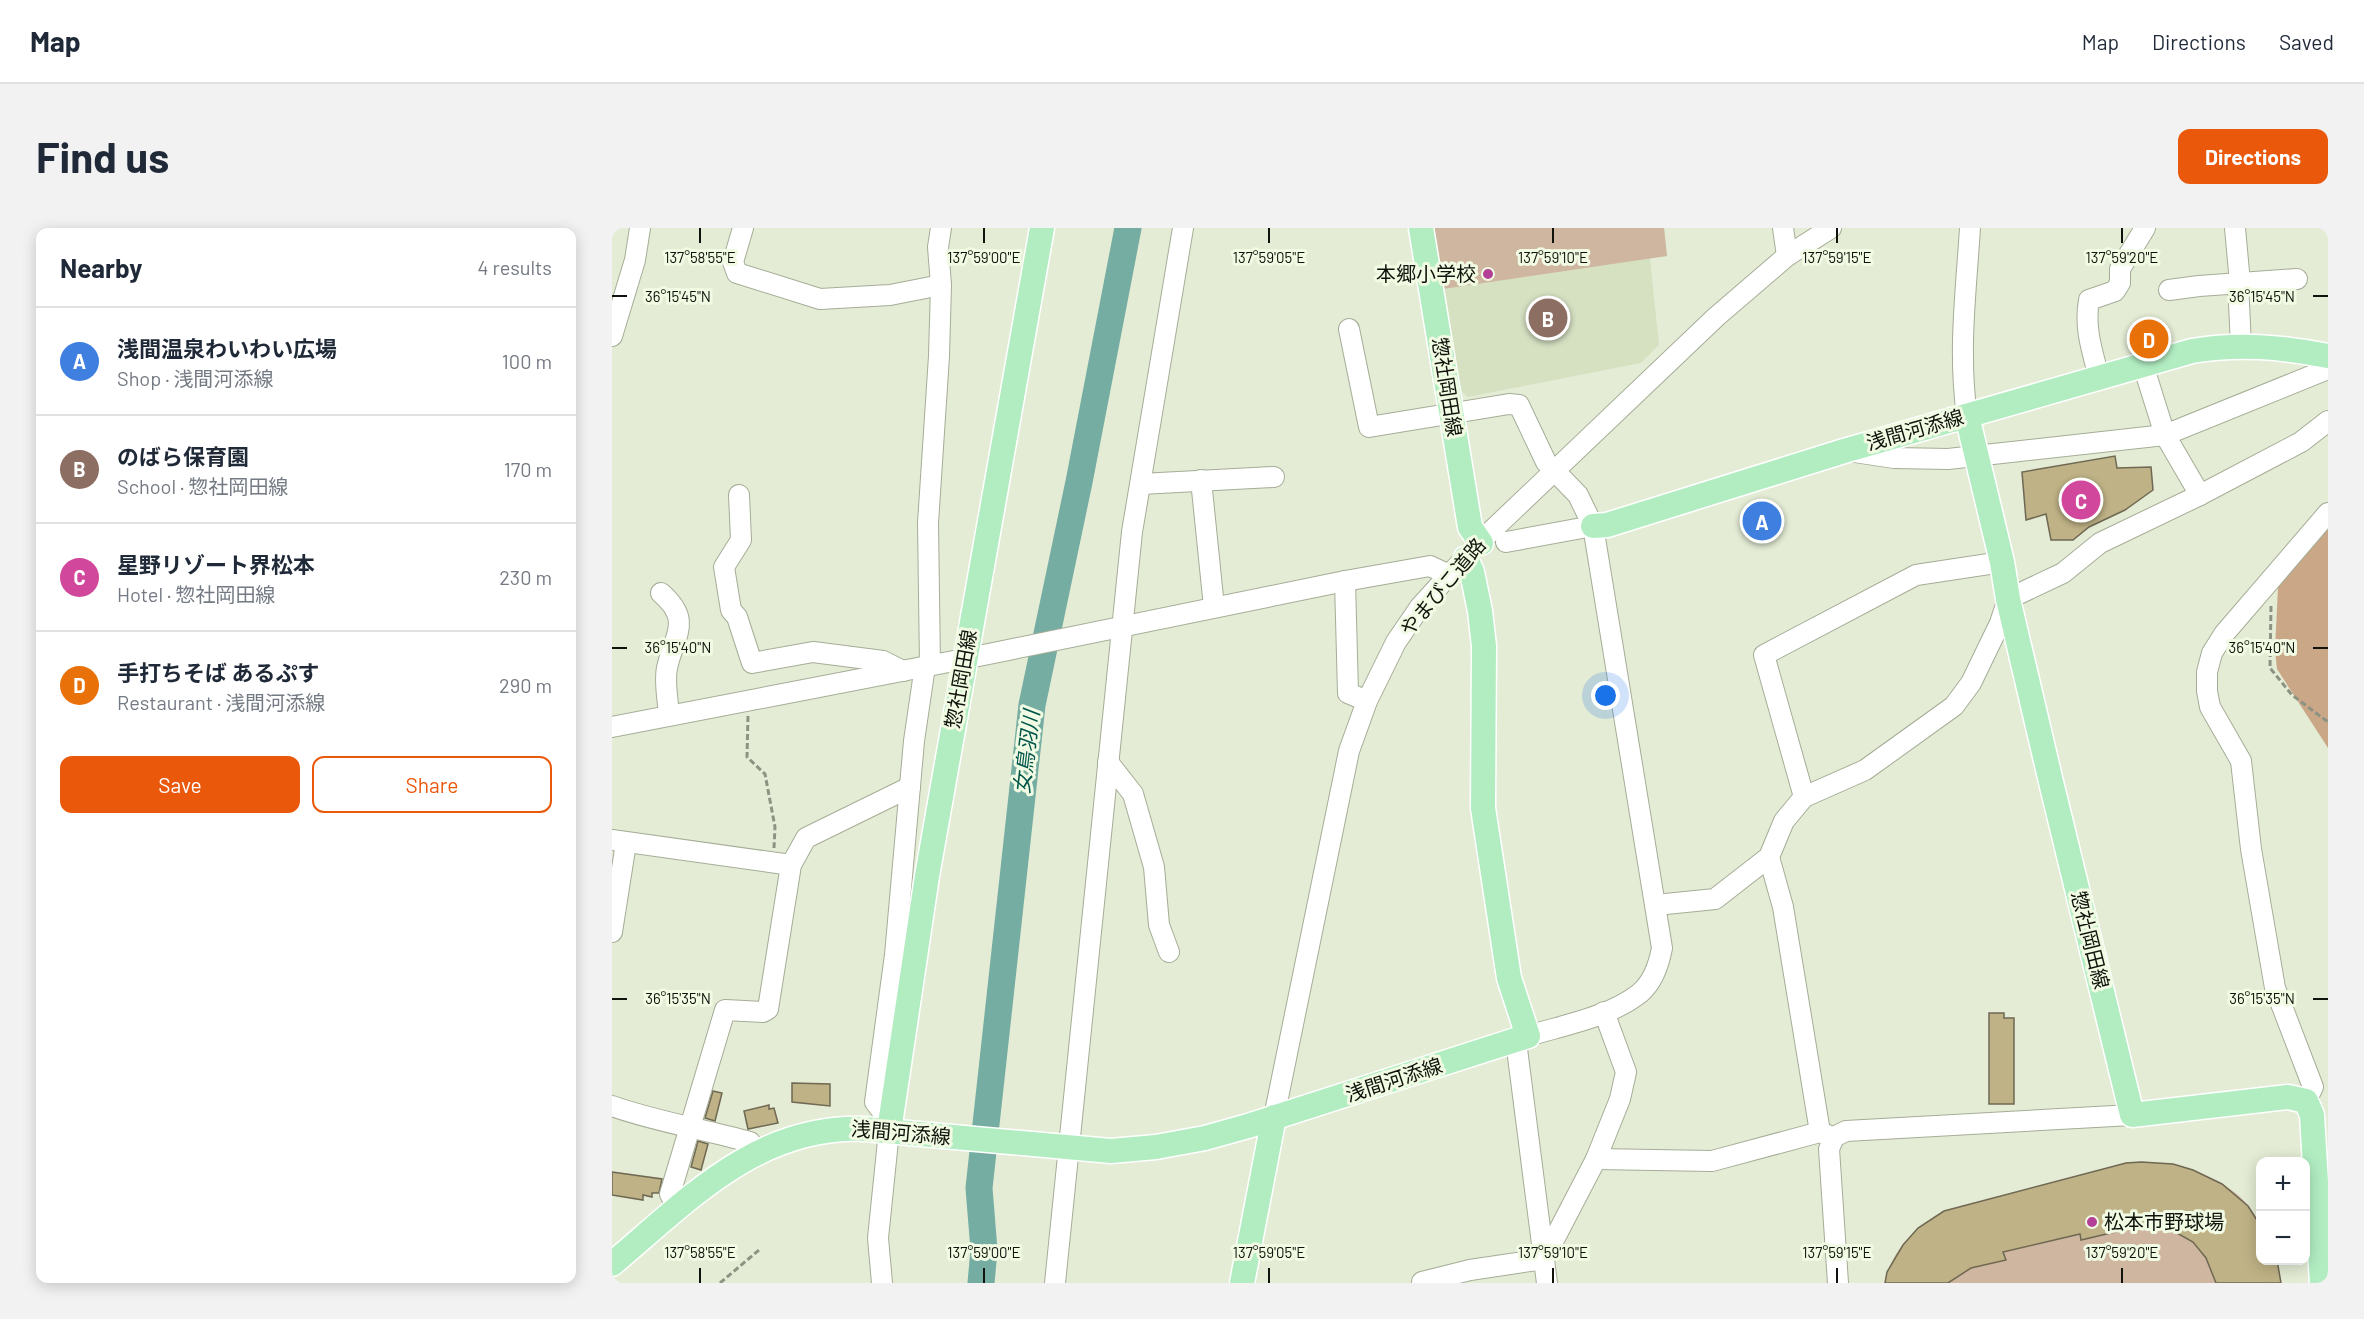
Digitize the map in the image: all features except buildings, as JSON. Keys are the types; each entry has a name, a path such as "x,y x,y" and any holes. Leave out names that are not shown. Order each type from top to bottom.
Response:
{"main road":[{"name":"惣社岡田線","path":"896,1129 927,876 974,657 1042,228"},
{"name":"惣社岡田線","path":"1421,228 1470,527 1465,559"},
{"name":"浅間河添線","path":"1593,526 1608,525 1844,451 2192,351 2241,345 2289,348 2328,356"},
{"name":"惣社岡田線","path":"1966,416 2002,562 2007,599 2132,1115"},
{"path":"1465,559 1472,572 1484,646 1483,808 1509,978 1522,1038"},
{"name":"浅間河添線","path":"612,1264 715,1178 755,1152 814,1132 838,1128 896,1129 1064,1147 1111,1150 1156,1147 1205,1138 1274,1118 1522,1038"},
{"path":"2132,1115 2288,1097 2316,1090 2312,1115 2322,1283"},
{"path":"1242,1283 1274,1118"},
{"name":"浅間河添線","path":"615,1283 761,1163 780,1143"}],"street":[{"path":"612,336 635,260 640,228"},
{"path":"743,228 733,262 737,273 820,299 890,295 941,285"},
{"path":"882,1283 878,1238 896,1129 875,1102 895,955 910,787 928,666 928,523 941,285 938,247 941,228"},
{"path":"1782,228 1787,256"},
{"name":"やまびこ道路","path":"1274,1118 1349,751 1366,701 1396,642 1420,607 1465,559 1716,317 1787,256 1831,228"},
{"path":"1966,416 1961,375 1962,318 1970,228"},
{"path":"2099,377 2087,332 2086,315 2089,300 2115,291 2120,283 2120,269 2145,228"},
{"path":"2235,228 2241,345"},
{"path":"1055,1283 1064,1147 1108,762 1117,627 1186,231"},
{"path":"2169,290 2297,279"},
{"path":"1349,329 1369,427 1509,404 1519,405 1546,462 1578,495 1593,526 1662,948 1659,963 1640,993 1604,1012 1522,1038 1547,1283"},
{"path":"2143,365 2164,435 2200,495"},
{"path":"1844,451 1894,458 1975,457 2164,435 2328,369"},
{"path":"1656,905 1714,898 1769,857 1784,821 1804,797 1865,770 1954,706 1971,683 2000,623 2007,599 2063,573 2100,543 2200,495 2301,442 2328,421"},
{"path":"1141,484 1274,477"},
{"path":"1201,480 1214,607"},
{"path":"739,495 741,540 724,567 731,610 737,617 752,663 813,652 883,661 903,670"},
{"path":"2316,1090 2275,987 2251,849 2241,761 2210,707 2207,672 2212,653 2224,634 2328,513"},
{"name":"浅間河添線","path":"1506,542 1593,526"},
{"path":"612,727 1465,559"},
{"path":"1804,797 1764,655 1916,575 2002,562"},
{"path":"1345,581 1348,693 1366,701"},
{"path":"661,593 677,609 679,625 678,636 667,669 669,714"},
{"path":"1108,762 1132,794 1154,867 1159,925 1169,952"},
{"path":"678,1209 670,1194 725,1010 763,1012 768,1008 782,863 813,832 910,787"},
{"path":"612,932 619,842 782,863"},
{"path":"1769,857 1783,907 1827,1135 1838,1283"},
{"path":"1544,1259 1596,1159 1620,1099 1626,1072 1604,1012"},
{"path":"612,1106 651,1120 689,1125 750,1142 755,1152"},
{"path":"1596,1159 1712,1161 1846,1131 2132,1115"},
{"path":"1422,1281 1470,1270 1544,1259"},
{"path":"1500,1283 1509,1265"}],"path":[{"path":"2268,583 2271,592 2270,668 2292,695 2328,722"},
{"path":"748,700 747,758 765,774 782,863"},
{"path":"720,1283 759,1250"}],"shaded area":[{"path":"1426,228 1664,228 1667,256 1650,258 1659,345 1641,363 1468,397 1453,385"},
{"name":"本郷小学校","path":"1426,228 1664,228 1667,256 1436,290"},
{"path":"2328,526 2328,748 2277,669 2275,650 2278,587"},
{"name":"松本市野球場","path":"2126,1163 2158,1163 2175,1166 2225,1185 2239,1196 2256,1218 2256,1265 2265,1265 2281,1283 1885,1283 1893,1260 1907,1240 1924,1224 1944,1211"}],"waterway":[{"name":"女鳥羽川","path":"981,1283 984,1250 979,1188 1032,705 1079,482 1128,228"}],"place":[{"name":"本郷小学校","path":"1488,274"},
{"name":"のばら保育園","path":"1548,318"},
{"name":"手打ちそば あるぷす","path":"2149,339"},
{"name":"星野リゾート界松本","path":"2081,500"},
{"name":"浅間温泉わいわい広場","path":"1762,521"},
{"name":"松本市野球場","path":"2092,1222"}]}
